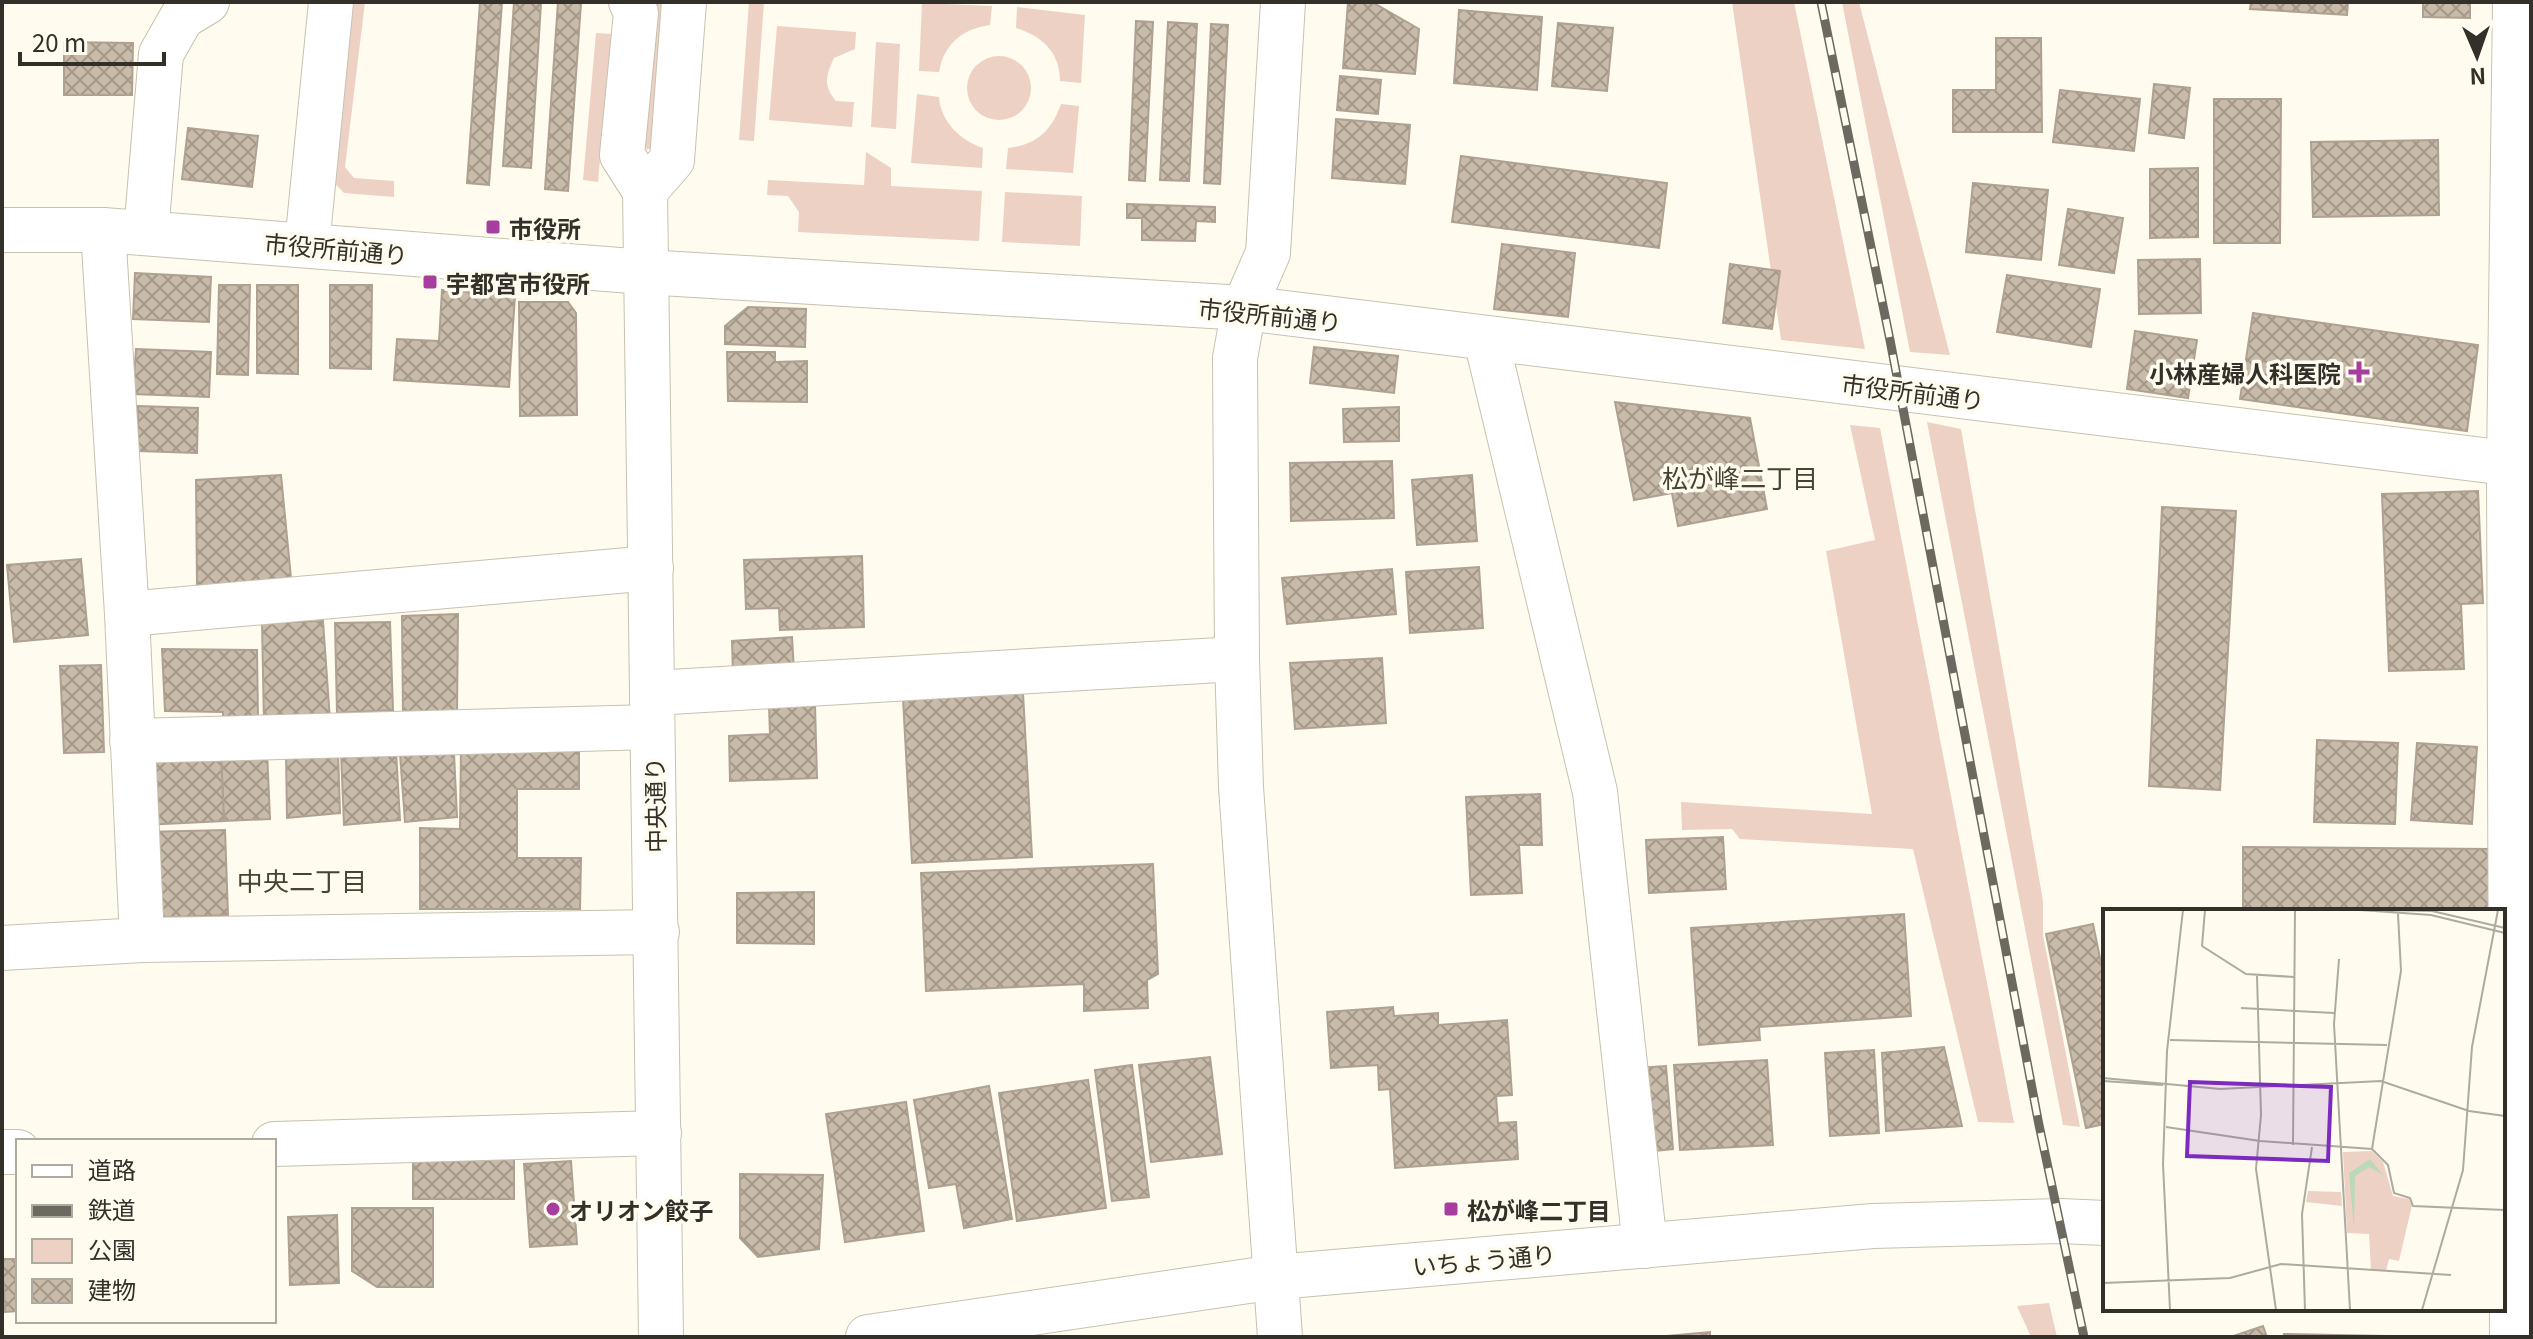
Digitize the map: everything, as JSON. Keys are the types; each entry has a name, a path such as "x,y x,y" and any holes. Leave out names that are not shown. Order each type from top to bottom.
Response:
{"street":[{"path":"146,233 161,54 182,17 207,2"},
{"path":"307,245 331,2"},
{"path":"635,6 622,155 645,191 672,160 684,2"},
{"path":"1280,1337 1241,787 1235,358 1244,308 1268,253 1283,2"},
{"path":"2512,1337 2521,898 2515,2"},
{"name":"中央通り","path":"645,191 661,1337"},
{"name":"市役所前通り","path":"2,230 103,230 645,272 1244,308 2520,465"},
{"path":"103,230 127,614 142,940"},
{"path":"1486,339 1595,792 1645,1246"},
{"path":"127,614 651,568"},
{"path":"132,741 652,710 1237,659"},
{"path":"2,948 142,940 657,932"},
{"path":"276,1144 659,1133"},
{"name":"いちょう通り","path":"868,1337 993,1328 1276,1277 1873,1226 2061,1221 2103,1223"}],"green space":[{"path":"349,2 365,2 345,167 354,178 394,181 394,197 344,193 329,177"},
{"path":"653,2 663,2 653,147 647,150 644,144"},
{"path":"749,2 764,2 754,141 739,140"},
{"path":"1732,2 1794,2 1865,349 1781,340"},
{"path":"1842,2 1859,2 1950,355 1910,352"},
{"path":"922,3 992,6 990,25 971,30 956,40 945,53 939,72 919,71"},
{"path":"1017,7 1085,15 1081,83 1060,81 1057,62 1048,47 1016,28"},
{"path":"777,26 856,32 855,49 834,58 827,80 836,101 854,102 852,127 769,120"},
{"path":"596,33 611,34 598,182 583,180"},
{"path":"876,42 900,44 896,129 871,127"},
{"path":"993,56 1005,56 1022,65 1029,76 1029,100 1022,111 1005,120 993,120 981,115 972,106 967,94 967,82 972,70 981,61"},
{"path":"917,94 939,97 943,114 953,129 983,148 982,168 911,163"},
{"path":"1061,104 1079,106 1073,173 1006,169 1008,148 1027,144 1042,135"},
{"path":"866,152 891,168 891,186 982,191 979,241 798,232 799,212 788,196 767,195 768,180 864,185"},
{"path":"1005,192 1082,196 1080,246 1002,242"},
{"path":"1927,422 1961,429 2043,901 2043,935 2080,1127 2063,1125"},
{"path":"1850,425 1880,428 2014,1123 1978,1122 1913,849 1740,839 1732,829 1682,830 1681,802 1872,814 1826,551 1875,540"},
{"path":"2049,1303 2057,1337 2031,1337 2017,1306"}],"building":[{"path":"480,2 502,2 489,185 467,183"},
{"path":"514,2 541,3 531,168 503,166"},
{"path":"558,2 581,3 568,191 545,189"},
{"path":"1348,2 1372,2 1419,29 1415,74 1343,68"},
{"path":"2251,2 2348,2 2347,15 2250,9"},
{"path":"2423,2 2470,2 2470,18 2423,17"},
{"path":"1459,10 1542,17 1537,90 1454,83"},
{"path":"1136,21 1153,22 1145,181 1129,180"},
{"path":"1168,22 1197,24 1189,181 1160,180"},
{"path":"1558,23 1613,28 1607,91 1552,86"},
{"path":"1211,24 1228,25 1220,184 1204,183"},
{"path":"1996,38 2041,38 2042,132 1953,132 1953,90 1996,90"},
{"path":"64,42 133,43 132,95 64,95"},
{"path":"1340,76 1381,80 1378,114 1337,110"},
{"path":"2154,84 2190,88 2184,138 2149,133"},
{"path":"2060,90 2140,99 2134,151 2053,142"},
{"path":"2214,99 2281,99 2280,243 2214,243"},
{"path":"1336,119 1410,125 1405,184 1332,178"},
{"path":"188,128 258,136 252,187 182,179"},
{"path":"2438,140 2439,215 2313,217 2311,142"},
{"path":"1461,156 1667,183 1659,248 1452,222"},
{"path":"2198,168 2198,237 2150,238 2150,169"},
{"path":"1973,183 2048,190 2041,260 1966,252"},
{"path":"1127,204 1215,207 1215,222 1196,221 1195,241 1142,240 1142,218 1127,218"},
{"path":"2068,209 2123,218 2114,273 2059,265"},
{"path":"1502,244 1575,253 1568,317 1494,309"},
{"path":"2200,259 2201,313 2139,314 2138,260"},
{"path":"1730,264 1780,271 1772,329 1723,323"},
{"path":"135,273 211,277 209,322 133,319"},
{"path":"2007,275 2100,289 2091,347 1997,332"},
{"path":"219,285 250,285 248,375 217,374"},
{"path":"257,285 298,285 298,374 257,373"},
{"path":"330,285 372,285 371,369 330,368"},
{"path":"442,290 515,295 509,387 394,380 397,339 439,341"},
{"path":"519,302 568,302 576,313 577,415 520,416"},
{"path":"748,307 806,309 805,347 725,344 725,326"},
{"name":"小林産婦人科医院","path":"2253,313 2478,345 2467,431 2240,399"},
{"path":"2135,331 2197,340 2188,398 2127,389"},
{"path":"1314,347 1398,356 1394,393 1310,383"},
{"path":"136,349 211,352 209,397 133,394"},
{"path":"727,352 775,352 775,362 807,361 807,402 728,401"},
{"path":"1615,402 1750,418 1767,509 1678,526 1672,493 1634,500"},
{"path":"138,406 198,408 197,453 138,451"},
{"path":"1399,407 1399,441 1344,442 1343,409"},
{"path":"1392,461 1394,518 1291,521 1290,463"},
{"path":"281,475 291,578 197,587 196,480"},
{"path":"1472,475 1477,541 1417,545 1412,480"},
{"path":"2478,491 2483,603 2461,604 2464,669 2389,671 2382,494"},
{"path":"2162,507 2236,511 2220,790 2149,786"},
{"path":"862,556 864,627 780,630 779,608 746,609 744,560"},
{"path":"81,559 88,635 14,642 7,565"},
{"path":"1479,567 1483,628 1410,633 1406,572"},
{"path":"1392,569 1396,614 1287,624 1282,578"},
{"path":"458,614 457,716 403,717 402,616"},
{"path":"323,621 330,720 264,725 262,623"},
{"path":"390,622 393,710 337,713 335,623"},
{"path":"792,637 794,671 733,675 732,641"},
{"path":"162,649 257,650 258,718 223,723 223,712 165,711"},
{"path":"1382,658 1386,723 1295,729 1290,663"},
{"path":"101,665 104,752 64,753 60,666"},
{"path":"1023,693 1032,857 912,863 903,699"},
{"path":"815,705 817,778 730,781 729,736 770,734 769,706"},
{"path":"2317,740 2398,743 2395,824 2314,822"},
{"path":"2417,743 2477,747 2472,824 2411,820"},
{"path":"461,748 579,748 579,789 517,789 517,858 581,858 580,909 420,909 420,828 460,829"},
{"path":"267,750 270,819 224,821 221,753"},
{"path":"396,751 400,820 344,825 341,752"},
{"path":"338,752 340,813 287,818 286,753"},
{"path":"221,753 224,821 144,825 140,757"},
{"path":"454,753 457,817 405,822 400,754"},
{"path":"1540,794 1542,845 1519,845 1522,893 1471,895 1466,797"},
{"path":"225,830 228,915 148,918 145,832"},
{"path":"1723,837 1726,889 1649,893 1646,840"},
{"path":"2243,847 2490,849 2490,909 2243,909"},
{"path":"1153,864 1158,974 1147,980 1148,1008 1084,1011 1084,984 926,991 921,873"},
{"path":"814,892 814,944 737,943 737,893"},
{"path":"1904,914 1911,1016 1759,1027 1760,1040 1699,1045 1691,928"},
{"path":"2093,924 2103,972 2103,1124 2086,1128 2046,934"},
{"path":"1393,1007 1394,1016 1438,1013 1438,1025 1507,1020 1512,1095 1496,1096 1498,1123 1516,1122 1518,1159 1395,1168 1390,1089 1379,1090 1378,1065 1331,1068 1327,1012"},
{"path":"1944,1047 1962,1126 1886,1131 1882,1053"},
{"path":"1874,1050 1879,1133 1830,1136 1825,1053"},
{"path":"1210,1057 1222,1154 1151,1162 1139,1065"},
{"path":"1767,1060 1773,1145 1680,1150 1674,1065"},
{"path":"1132,1065 1149,1197 1112,1201 1095,1070"},
{"path":"1666,1066 1673,1149 1645,1152 1637,1068"},
{"path":"1088,1080 1106,1208 1017,1221 999,1093"},
{"path":"989,1086 1012,1219 964,1228 956,1184 929,1188 914,1100"},
{"path":"906,1102 924,1231 845,1242 826,1114"},
{"path":"413,1159 514,1159 514,1199 413,1199"},
{"path":"571,1161 577,1244 530,1247 524,1164"},
{"path":"740,1174 823,1175 819,1249 758,1257 740,1238"},
{"path":"352,1208 433,1208 433,1287 377,1287 352,1271"},
{"path":"337,1215 339,1283 290,1285 288,1217"},
{"path":"2,1259 16,1259 16,1311 5,1312"},
{"path":"2263,1326 2267,1337 2232,1337 2233,1336"},
{"path":"1710,1332 1710,1337 1655,1337"},
{"path":"2284,1334 2440,1337 2285,1337"}],"railway":[{"path":"1821,2 1890,340 2039,1125 2084,1337"}],"place":[{"name":"市役所","path":"493,227"},
{"name":"宇都宮市役所","path":"430,282"},
{"name":"小林産婦人科医院","path":"2359,372"},
{"name":"オリオン餃子","path":"553,1209"},
{"name":"松が峰二丁目","path":"1451,1209"}],"district":[{"name":"松が峰二丁目","path":"1740,476"},
{"name":"中央二丁目","path":"302,879"}]}
